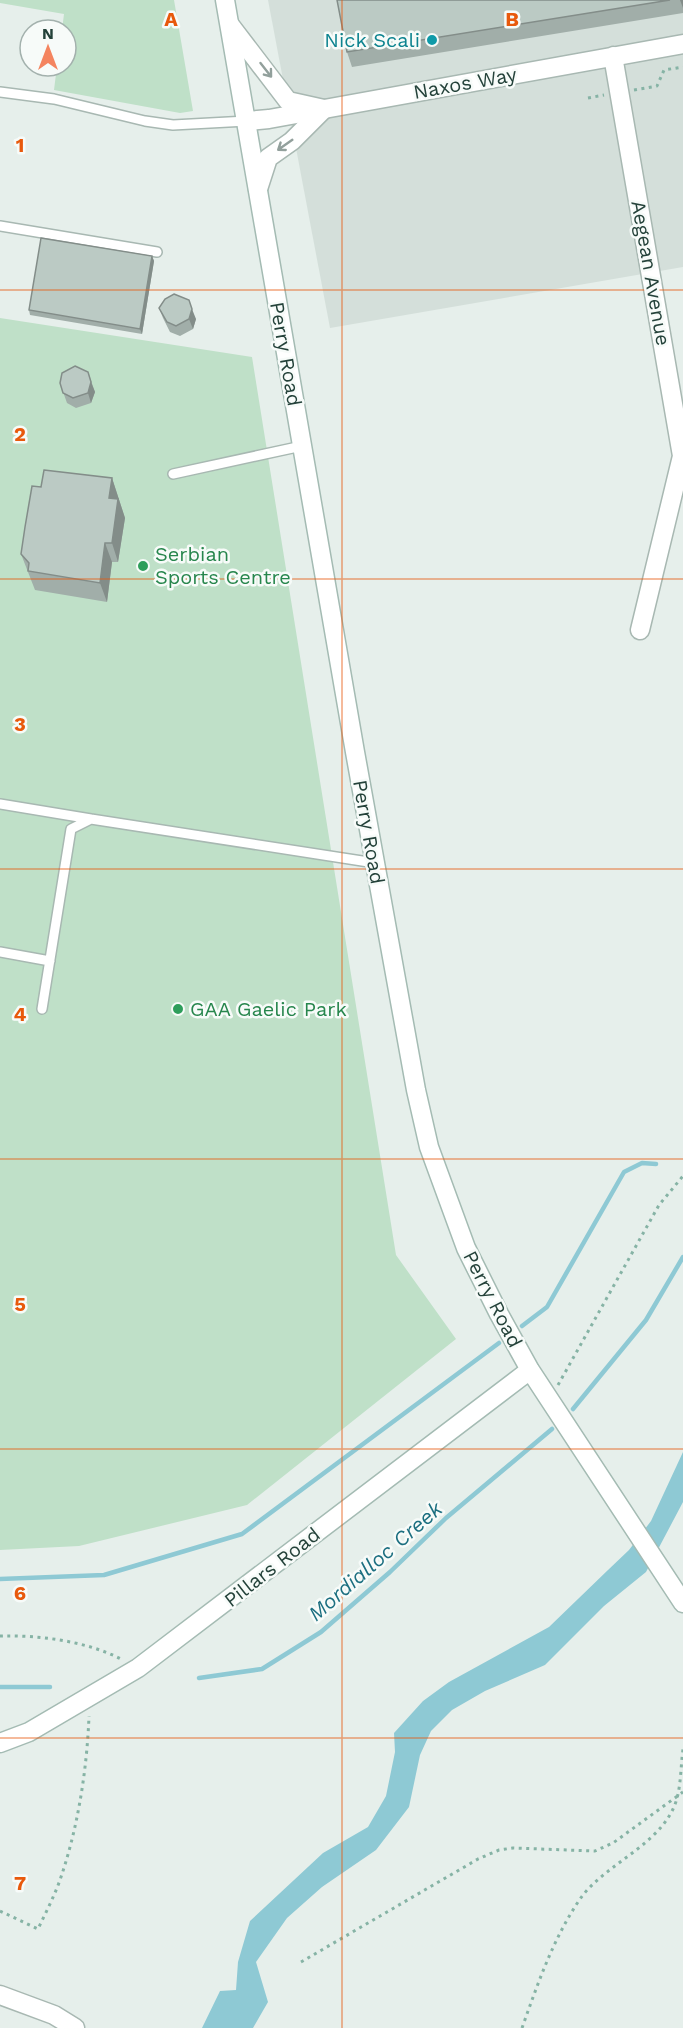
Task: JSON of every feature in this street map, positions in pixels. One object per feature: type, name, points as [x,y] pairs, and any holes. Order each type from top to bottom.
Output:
[{"type":"main road","name":"Perry Road","points":[[225,0],[375,863],[416,1090],[429,1147],[466,1248],[530,1370],[683,1604]]},
{"type":"main road","points":[[230,25],[288,101],[324,109]]},
{"type":"main road","name":"Naxos Way","points":[[246,121],[683,44]]},
{"type":"main road","name":"Aegean Avenue","points":[[613,56],[682,456],[640,630]]},
{"type":"main road","points":[[258,189],[268,158],[292,141],[324,109]]},
{"type":"main road","name":"Pillars Road","points":[[0,1743],[29,1732],[138,1668],[530,1370]]},
{"type":"main road","points":[[0,1995],[54,2015],[75,2028]]},
{"type":"lane","points":[[0,92],[54,99],[145,122],[172,125],[246,121]]},
{"type":"lane","points":[[0,226],[157,252]]},
{"type":"lane","points":[[173,474],[302,446]]},
{"type":"lane","points":[[0,804],[375,863]]},
{"type":"lane","points":[[42,1009],[71,829],[91,819]]},
{"type":"lane","points":[[0,952],[50,961]]},
{"type":"path","points":[[620,92],[657,86],[664,70],[683,67]]},
{"type":"path","points":[[550,1400],[659,1204],[683,1176]]},
{"type":"path","points":[[0,1636],[73,1642],[105,1651],[138,1668]]},
{"type":"path","points":[[0,1911],[38,1929],[61,1877],[78,1809],[88,1742],[89,1698]]},
{"type":"path","points":[[522,2028],[555,1940],[581,1898],[600,1876],[652,1836],[668,1819],[678,1796],[683,1749]]},
{"type":"path","points":[[301,1962],[478,1859],[499,1850],[534,1848],[571,1852],[595,1851],[613,1843],[683,1792]]},
{"type":"shaded area","points":[[268,0],[683,0],[683,267],[330,328]]},
{"type":"green space","points":[[0,0],[174,0],[193,111],[180,113],[54,90],[56,78],[78,78],[78,18],[64,18],[64,14],[0,3]]},
{"type":"green space","points":[[0,318],[252,357],[396,1255],[456,1339],[247,1505],[79,1546],[0,1550]]},
{"type":"water","points":[[683,1452],[683,1502],[646,1572],[604,1606],[545,1665],[485,1691],[452,1710],[431,1731],[420,1755],[409,1807],[376,1850],[322,1887],[287,1918],[256,1962],[268,2002],[253,2028],[202,2028],[220,1991],[236,1990],[238,1962],[250,1921],[323,1853],[368,1827],[386,1796],[395,1752],[394,1733],[423,1701],[449,1682],[549,1627],[629,1550],[651,1521]]},
{"type":"building","name":"Nick Scali","points":[[337,0],[670,0],[347,52]]},
{"type":"building","points":[[41,238],[152,256],[140,329],[29,310]]},
{"type":"building","points":[[174,294],[189,300],[192,309],[189,319],[176,326],[167,322],[159,308],[165,299]]},
{"type":"building","points":[[75,366],[88,372],[91,382],[88,393],[73,398],[63,393],[60,383],[62,373]]},
{"type":"building","points":[[44,470],[112,478],[109,498],[118,499],[112,543],[105,543],[100,583],[28,571],[29,563],[21,554],[25,527],[32,486],[41,487]]},
{"type":"waterway","points":[[522,1326],[547,1307],[624,1172],[642,1163],[656,1164]]},
{"type":"waterway","name":"Mordialloc Creek","points":[[573,1409],[646,1320],[683,1257]]},
{"type":"waterway","points":[[0,1579],[104,1575],[242,1534],[499,1343]]},
{"type":"waterway","name":"Mordialloc Creek","points":[[199,1678],[262,1669],[321,1632],[390,1572],[446,1518],[552,1429]]},
{"type":"waterway","name":"Mordialloc Creek","points":[[0,1687],[50,1687]]},
{"type":"place","name":"Nick Scali","points":[[432,40]]},
{"type":"place","name":"Serbian Sports Centre","points":[[143,566]]},
{"type":"place","name":"GAA Gaelic Park","points":[[178,1009]]}]
